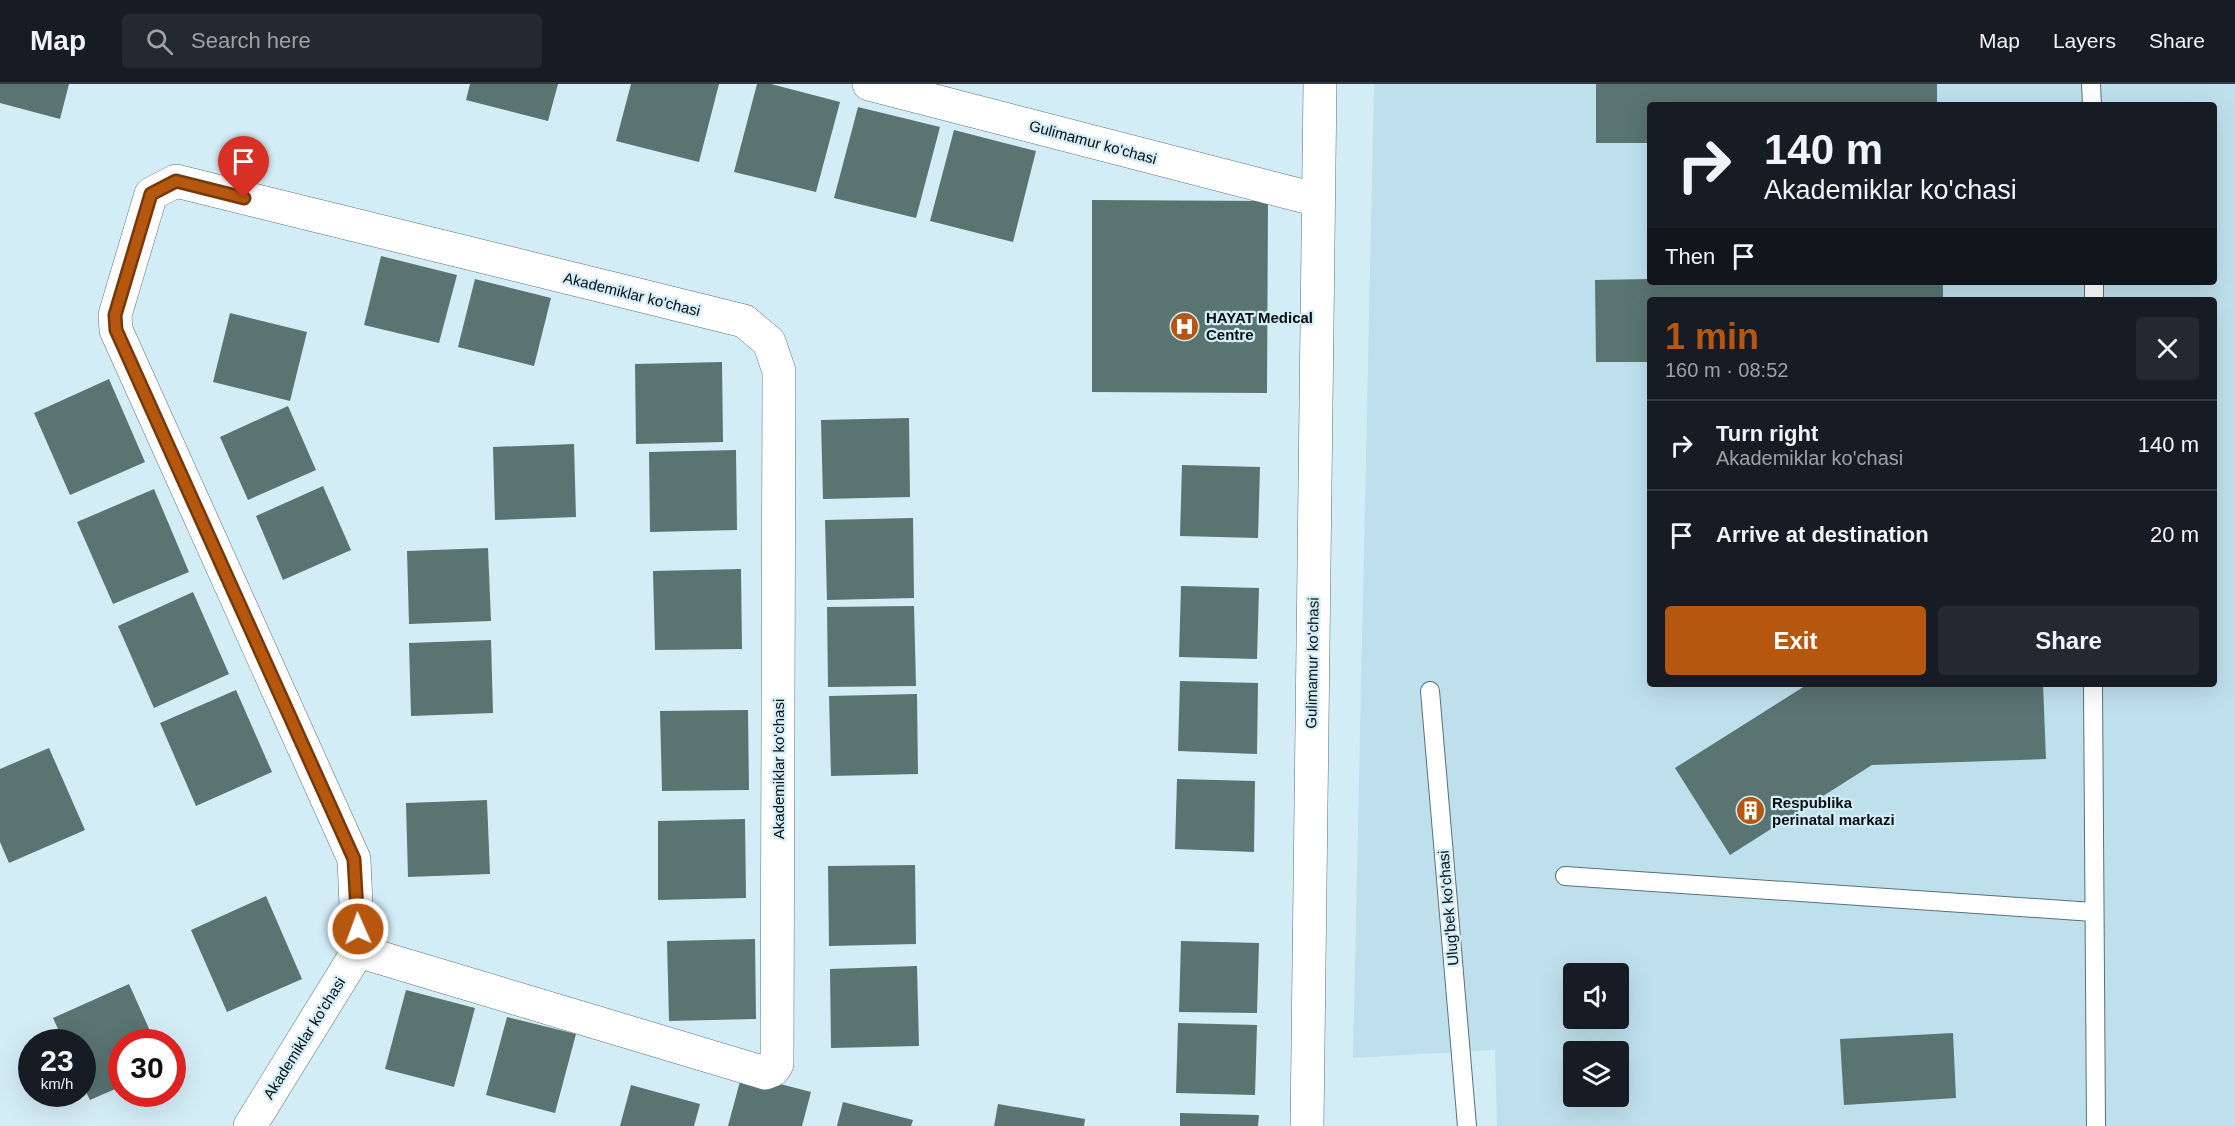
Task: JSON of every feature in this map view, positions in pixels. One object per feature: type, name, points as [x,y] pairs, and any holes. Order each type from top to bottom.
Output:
[{"type":"street","name":"Gulimamur ko'chasi","points":[[869,84],[1318,200]]},
{"type":"street","name":"Gulimamur ko'chasi","points":[[1307,1126],[1320,84]]},
{"type":"street","name":"Akademiklar ko'chasi","points":[[250,1126],[358,951],[354,859],[116,330],[115,315],[151,194],[176,181],[744,321],[769,342],[779,371],[777,1064],[773,1070],[765,1073],[358,951]]},
{"type":"lane","points":[[2091,84],[2092,102]]},
{"type":"lane","points":[[2094,687],[2093,912],[2096,1126]]},
{"type":"lane","name":"Ulug'bek ko'chasi","points":[[1430,691],[1467,1126]]},
{"type":"lane","points":[[1565,876],[2093,912]]},
{"type":"shaded area","points":[[1374,84],[2235,84],[2235,1126],[1497,1126],[1495,1050],[1353,1058]]},
{"type":"building","points":[[0,84],[69,84],[60,119],[0,103]]},
{"type":"building","points":[[470,84],[558,84],[548,121],[466,100]]},
{"type":"building","points":[[631,84],[719,84],[699,162],[616,141]]},
{"type":"building","points":[[757,84],[771,84],[840,102],[816,192],[734,172]]},
{"type":"building","points":[[1596,84],[1937,84],[1937,102],[1647,102],[1647,143],[1596,143]]},
{"type":"building","points":[[858,107],[940,127],[916,218],[834,198]]},
{"type":"building","points":[[954,130],[1036,151],[1013,242],[930,221]]},
{"type":"building","points":[[1092,200],[1268,201],[1267,393],[1092,392]]},
{"type":"building","points":[[381,256],[457,275],[439,343],[364,325]]},
{"type":"building","points":[[475,279],[551,298],[534,366],[458,347]]},
{"type":"building","points":[[1647,279],[1647,285],[1943,285],[1943,297],[1647,297],[1647,362],[1596,362],[1595,280]]},
{"type":"building","points":[[230,313],[307,332],[290,401],[213,382]]},
{"type":"building","points":[[722,362],[723,442],[636,444],[635,364]]},
{"type":"building","points":[[109,379],[145,462],[70,495],[34,413]]},
{"type":"building","points":[[288,406],[316,470],[248,500],[220,437]]},
{"type":"building","points":[[909,418],[910,497],[823,499],[821,420]]},
{"type":"building","points":[[574,444],[576,517],[495,520],[493,447]]},
{"type":"building","points":[[736,450],[737,530],[650,532],[649,452]]},
{"type":"building","points":[[1182,465],[1260,467],[1258,538],[1180,536]]},
{"type":"building","points":[[323,486],[351,550],[283,580],[256,516]]},
{"type":"building","points":[[154,489],[189,572],[113,604],[77,522]]},
{"type":"building","points":[[913,518],[914,598],[827,600],[825,520]]},
{"type":"building","points":[[488,548],[491,621],[409,624],[407,551]]},
{"type":"building","points":[[741,569],[742,649],[655,650],[653,571]]},
{"type":"building","points":[[1181,586],[1259,588],[1257,659],[1179,657]]},
{"type":"building","points":[[193,592],[229,674],[154,708],[118,626]]},
{"type":"building","points":[[914,606],[916,686],[828,687],[827,607]]},
{"type":"building","points":[[491,640],[493,713],[411,716],[409,643]]},
{"type":"building","points":[[1180,681],[1258,683],[1257,754],[1178,751]]},
{"type":"building","name":"Respublika perinatal markazi","points":[[1803,687],[2043,687],[2046,759],[1872,765],[1730,855],[1675,768]]},
{"type":"building","points":[[236,690],[272,772],[196,806],[160,723]]},
{"type":"building","points":[[917,694],[918,774],[831,776],[829,696]]},
{"type":"building","points":[[748,710],[749,790],[662,791],[660,711]]},
{"type":"building","points":[[49,748],[85,830],[9,863],[0,842],[0,769]]},
{"type":"building","points":[[1177,779],[1255,781],[1254,852],[1175,849]]},
{"type":"building","points":[[487,800],[490,874],[408,877],[406,803]]},
{"type":"building","points":[[745,819],[746,898],[658,900],[658,821]]},
{"type":"building","points":[[915,865],[916,944],[829,946],[828,866]]},
{"type":"building","points":[[266,896],[302,979],[227,1012],[191,930]]},
{"type":"building","points":[[755,939],[756,1019],[669,1021],[667,941]]},
{"type":"building","points":[[1181,941],[1259,943],[1257,1013],[1179,1012]]},
{"type":"building","points":[[917,966],[919,1046],[831,1048],[830,969]]},
{"type":"building","points":[[129,984],[149,1029],[108,1029],[108,1092],[96,1097],[96,1029],[58,1029],[53,1018]]},
{"type":"building","points":[[406,990],[475,1008],[454,1087],[385,1069]]},
{"type":"building","points":[[507,1017],[576,1034],[555,1113],[486,1095]]},
{"type":"building","points":[[1178,1023],[1257,1025],[1255,1095],[1176,1093]]},
{"type":"building","points":[[1953,1033],[1956,1098],[1844,1105],[1840,1039]]},
{"type":"building","points":[[742,1074],[811,1092],[802,1126],[728,1126]]},
{"type":"building","points":[[631,1085],[700,1104],[694,1126],[620,1126]]},
{"type":"building","points":[[843,1102],[913,1120],[911,1126],[837,1126]]},
{"type":"building","points":[[998,1104],[1085,1119],[1084,1126],[994,1126]]},
{"type":"building","points":[[1180,1113],[1259,1115],[1258,1126],[1180,1126]]},
{"type":"place","name":"HAYAT Medical Centre","points":[[1185,326]]},
{"type":"place","name":"Respublika perinatal markazi","points":[[1751,811]]},
{"type":"route","points":[[244,198],[176,181],[151,194],[115,315],[116,330],[354,859],[358,929]]}]
